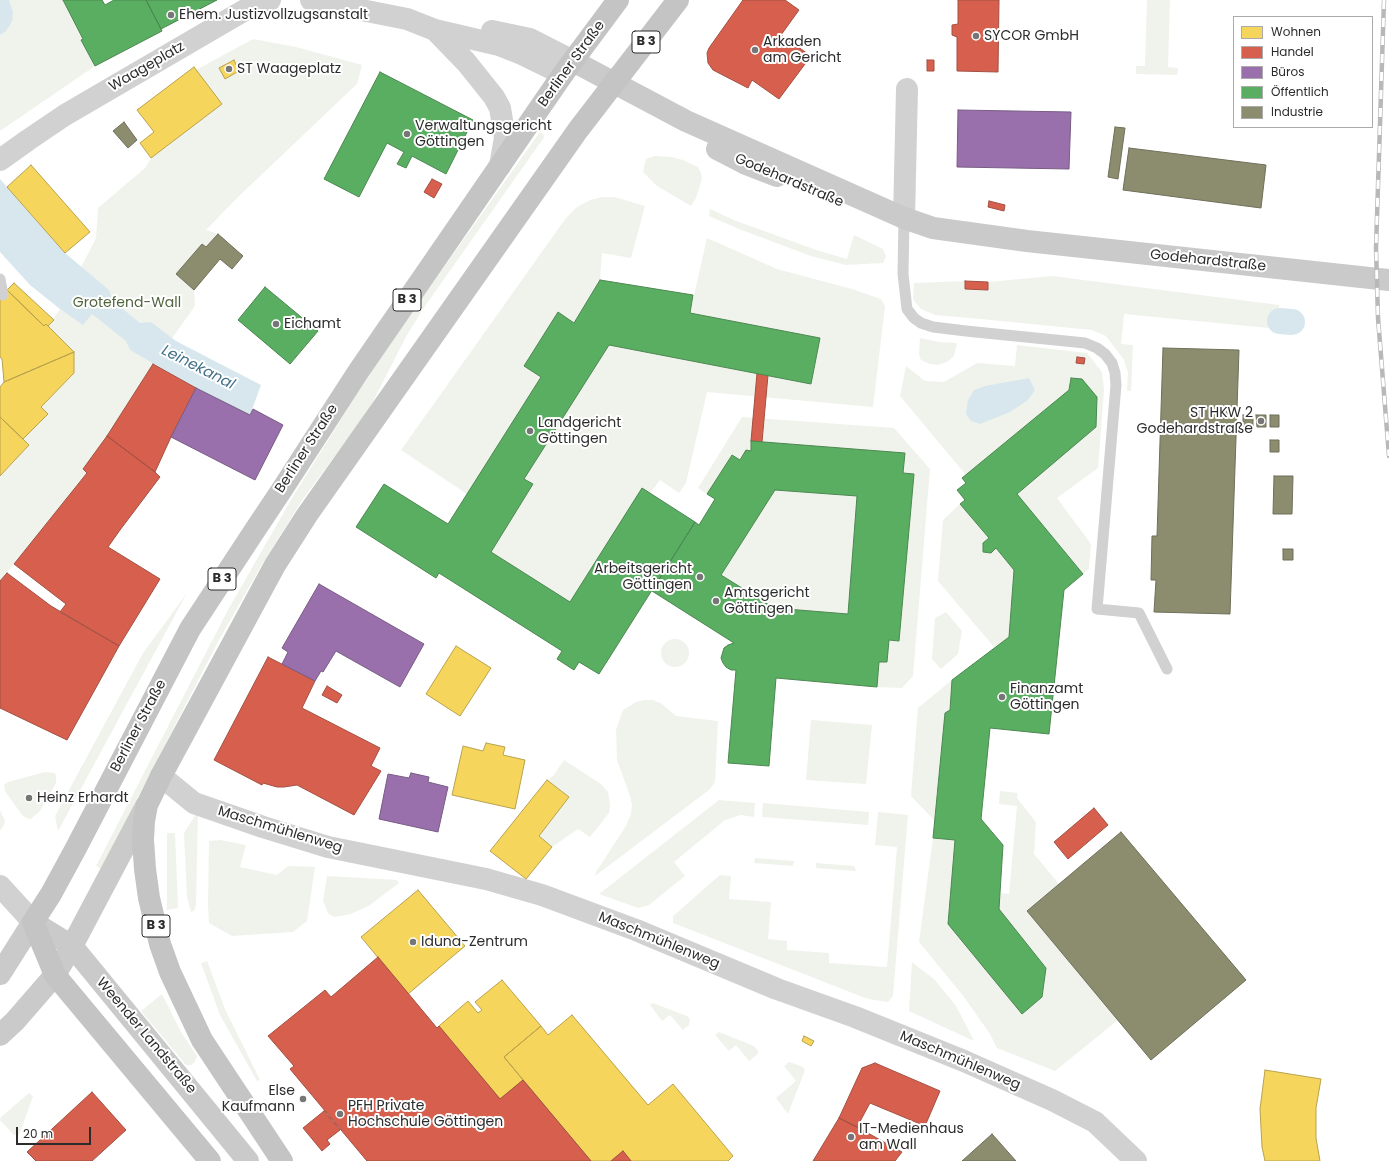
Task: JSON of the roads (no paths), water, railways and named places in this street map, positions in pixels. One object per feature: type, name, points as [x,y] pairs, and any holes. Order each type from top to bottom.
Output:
[{"type":"main road","name":"Berliner Straße","points":[[33,922],[62,873],[190,629],[358,372],[568,68],[618,0]]},
{"type":"main road","name":"B 3","points":[[282,1161],[202,1040],[170,972],[155,926],[145,869],[144,828],[147,804],[275,566],[299,528],[506,232],[609,88],[678,0]]},
{"type":"main road","name":"Weender Landstraße","points":[[33,922],[55,975],[210,1161]]},
{"type":"street","points":[[311,0],[408,19],[434,30],[499,45],[522,54],[568,68]]},
{"type":"street","name":"Waageplatz","points":[[0,160],[66,115],[260,2]]},
{"type":"street","points":[[408,19],[427,18],[530,39],[568,68]]},
{"type":"street","points":[[434,30],[471,68],[494,97],[500,108],[505,138],[500,166]]},
{"type":"street","name":"Godehardstraße","points":[[568,68],[609,88],[746,164],[904,225],[1027,241],[1389,280]]},
{"type":"street","points":[[904,225],[907,89]]},
{"type":"street","name":"Maschmühlenweg","points":[[161,776],[194,803],[263,827],[328,847],[486,879],[542,895],[636,930],[777,989],[855,1017],[964,1061],[1052,1100],[1095,1122],[1136,1161]]},
{"type":"street","points":[[0,1035],[15,1022],[55,975],[72,946],[147,804]]},
{"type":"street","name":"Weender Landstraße","points":[[0,886],[33,922],[72,946],[248,1161]]},
{"type":"street","points":[[0,974],[33,922]]},
{"type":"lane","points":[[904,225],[903,274],[906,309],[921,323],[933,327],[1085,343],[1098,348],[1112,363],[1116,385],[1097,609],[1139,612],[1166,669]]},
{"type":"lane","points":[[0,279],[3,295]]},
{"type":"water","points":[[0,0],[9,0],[13,12],[10,25],[5,32],[0,35]]},
{"type":"water","points":[[0,179],[65,253],[109,290],[113,301],[140,323],[151,322],[176,341],[261,385],[250,415],[196,388],[130,350],[126,341],[92,314],[83,325],[30,285],[0,252]]},
{"type":"water","points":[[1029,378],[1035,390],[1028,400],[1010,412],[980,424],[971,421],[966,414],[968,400],[974,390],[985,386]]},
{"type":"waterway","name":"Leinekanal","points":[[1280,321],[1292,322]]},
{"type":"railway","points":[[1384,0],[1376,248],[1378,318],[1389,456]]},
{"type":"place","name":"Ehem. Justizvollzugsanstalt","points":[[171,15]]},
{"type":"place","name":"SYCOR GmbH","points":[[976,36]]},
{"type":"place","name":"Arkaden am Gericht","points":[[755,50]]},
{"type":"place","name":"ST Waageplatz","points":[[229,69]]},
{"type":"place","name":"Verwaltungsgericht Göttingen","points":[[407,134]]},
{"type":"place","name":"Eichamt","points":[[276,324]]},
{"type":"place","name":"ST HKW 2 Godehardstraße","points":[[1261,421]]},
{"type":"place","name":"Landgericht Göttingen","points":[[530,431]]},
{"type":"place","name":"Arbeitsgericht Göttingen","points":[[700,577]]},
{"type":"place","name":"Amtsgericht Göttingen","points":[[716,601]]},
{"type":"place","name":"Finanzamt Göttingen","points":[[1002,697]]},
{"type":"place","name":"Heinz Erhardt","points":[[29,798]]},
{"type":"place","name":"Iduna-Zentrum","points":[[413,942]]},
{"type":"place","name":"Else Kaufmann","points":[[303,1099]]},
{"type":"place","name":"PFH Private Hochschule Göttingen","points":[[340,1114]]},
{"type":"place","name":"IT-Medienhaus am Wall","points":[[851,1137]]},
{"type":"park label","name":"Grotefend-Wall","points":[[127,303]]}]
